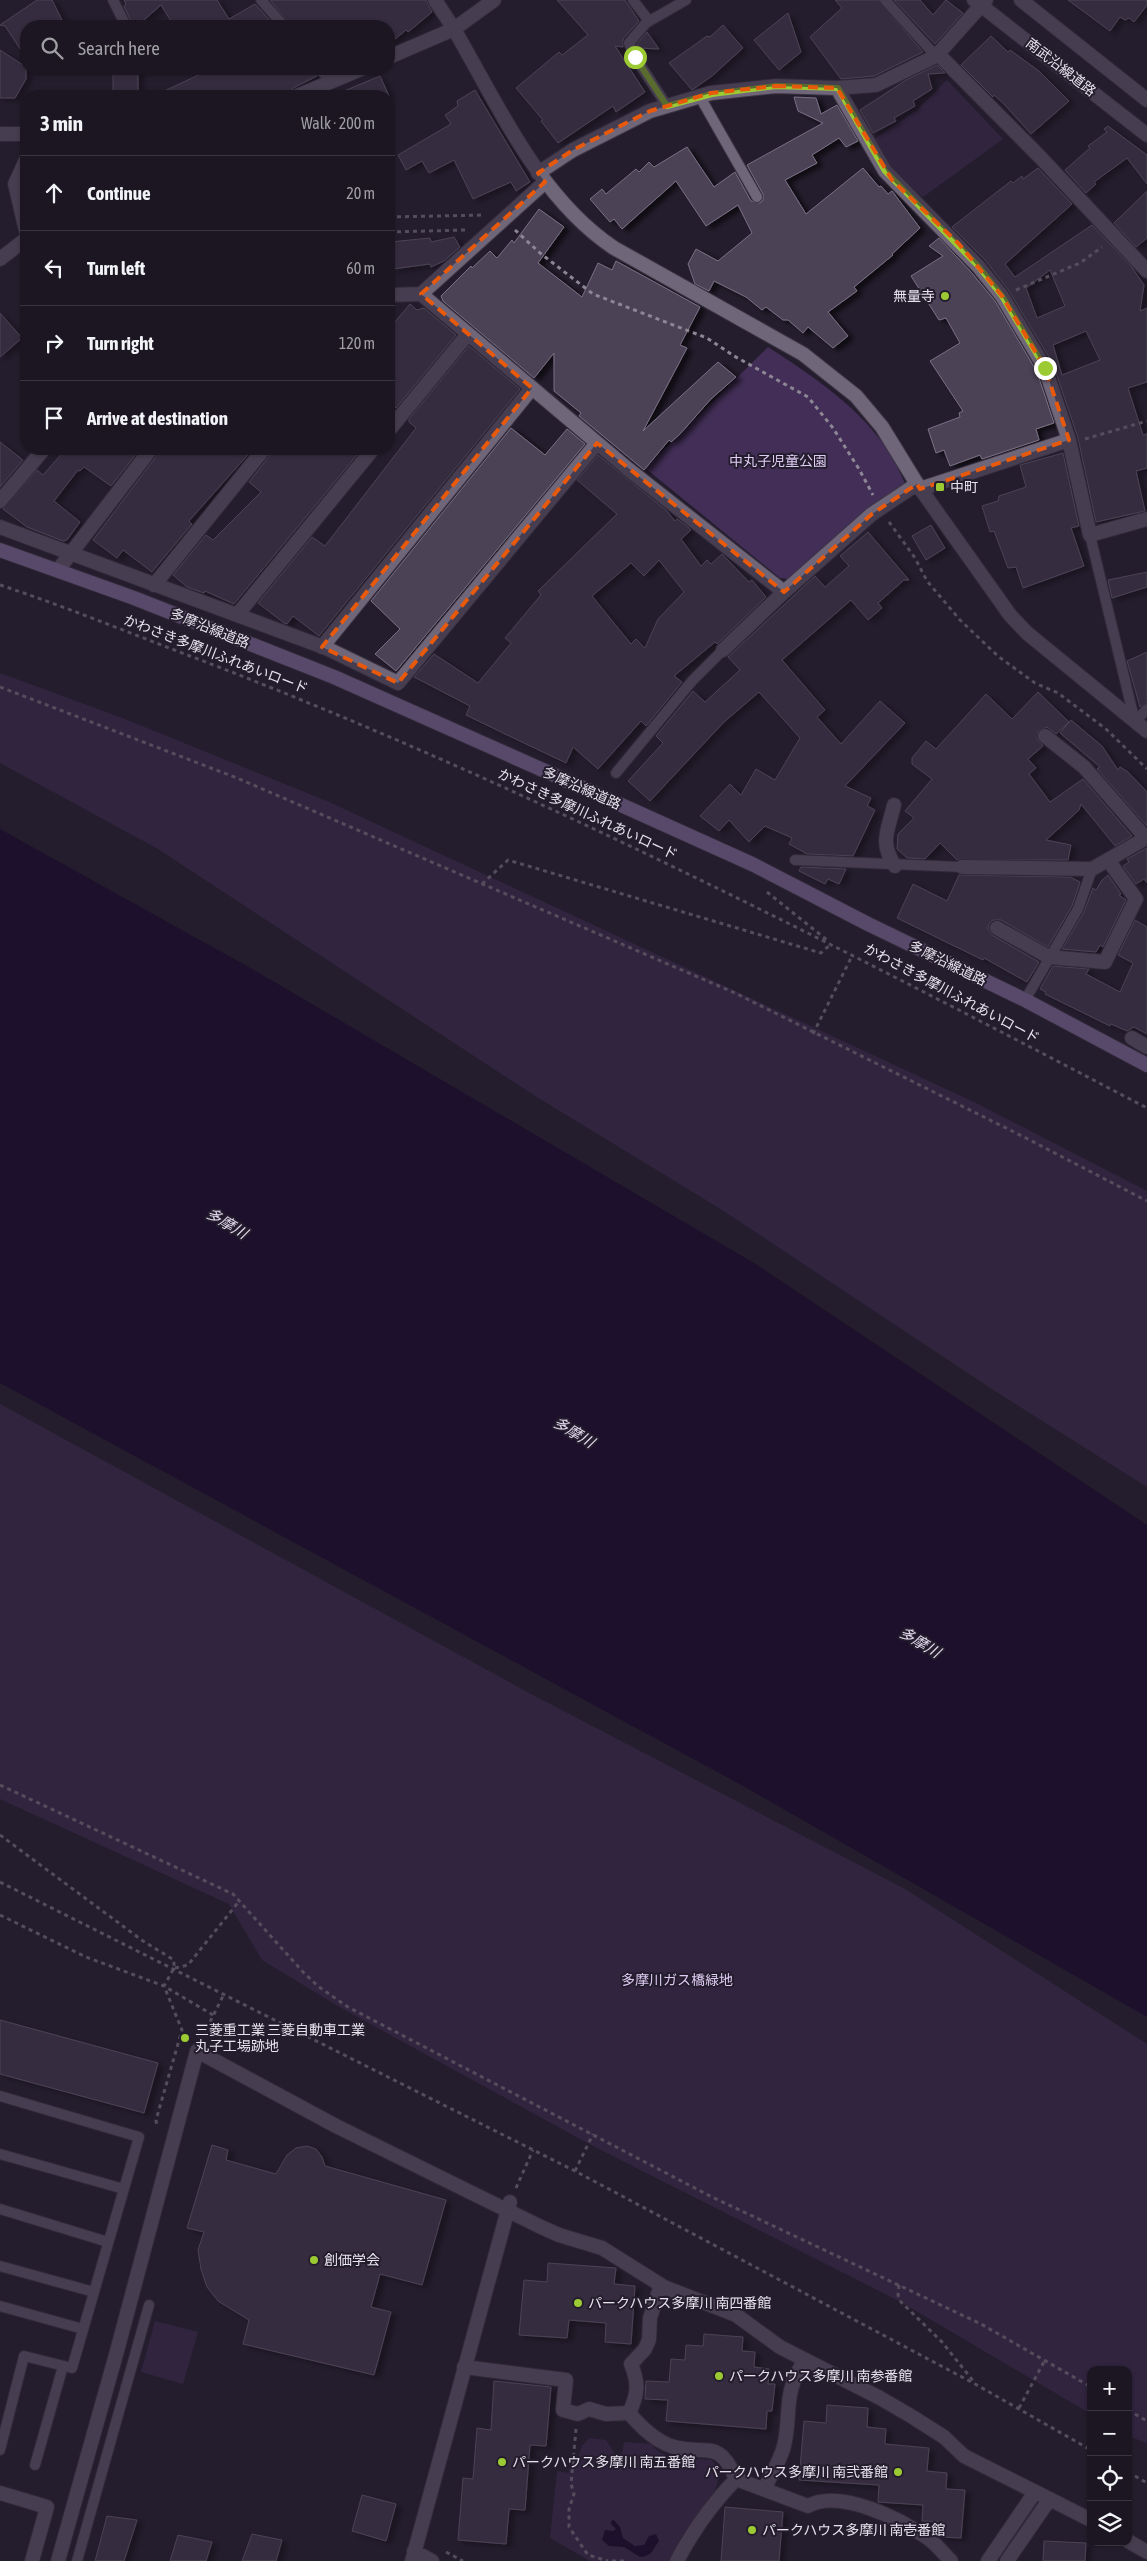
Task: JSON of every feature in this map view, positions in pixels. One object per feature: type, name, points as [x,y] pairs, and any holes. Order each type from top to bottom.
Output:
[{"type":"main road","name":"多摩沿線道路","points":[[0,550],[58,570],[344,682],[752,864],[868,924],[1025,1000],[1147,1065]]},
{"type":"street","points":[[435,0],[542,177],[590,232],[606,243],[803,354],[840,381],[856,396],[882,427],[918,487],[1010,615],[1027,633],[1147,731]]},
{"type":"street","points":[[395,54],[454,29],[494,0]]},
{"type":"street","name":"南武沿線道路","points":[[1021,0],[1146,97]]},
{"type":"street","points":[[395,295],[420,294],[502,220],[542,177],[604,133],[650,112],[712,94],[776,86],[838,88],[876,86],[937,55],[980,2]]},
{"type":"street","name":"南武沿線道路","points":[[980,2],[1147,135]]},
{"type":"street","points":[[937,55],[1147,271]]},
{"type":"street","points":[[312,90],[347,75]]},
{"type":"street","points":[[838,88],[892,180],[959,244],[1002,296],[1045,368],[1070,442],[1090,535],[1147,519]]},
{"type":"street","points":[[0,134],[20,134]]},
{"type":"street","points":[[20,173],[15,184],[20,206]]},
{"type":"street","points":[[0,258],[20,243]]},
{"type":"street","points":[[420,294],[597,443],[784,592]]},
{"type":"street","points":[[395,423],[468,334]]},
{"type":"street","points":[[322,647],[532,388]]},
{"type":"street","points":[[723,650],[784,592],[872,514],[918,487],[1070,442]]},
{"type":"street","points":[[0,527],[72,552],[154,585],[322,647],[398,683],[597,443]]},
{"type":"street","points":[[0,501],[39,455]]},
{"type":"street","points":[[58,570],[146,455]]},
{"type":"street","points":[[154,585],[259,455]]},
{"type":"street","points":[[237,615],[369,455]]},
{"type":"street","points":[[962,867],[1092,869],[1146,838],[1117,802],[1084,767],[1045,736]]},
{"type":"street","points":[[894,805],[885,843],[886,853],[895,866]]},
{"type":"street","points":[[997,928],[1049,957],[1105,962],[1136,899],[1108,860]]},
{"type":"street","points":[[1132,1038],[1147,1047]]},
{"type":"street","points":[[58,2561],[117,2352],[196,2051],[336,2126],[509,2206],[559,2235],[602,2248],[661,2285],[736,2315],[780,2347],[880,2398],[944,2438],[964,2456],[1087,2518]]},
{"type":"street","points":[[432,2561],[413,2556],[509,2206]]},
{"type":"street","points":[[629,2412],[637,2395],[638,2385],[631,2364],[645,2349],[649,2340],[651,2313],[661,2285]]},
{"type":"street","points":[[764,2489],[784,2448],[789,2392],[795,2375],[805,2360]]},
{"type":"street","points":[[464,2367],[566,2380],[564,2410],[578,2414],[589,2409],[606,2414],[629,2412],[652,2435],[670,2446],[692,2451],[711,2450],[724,2455],[736,2478],[808,2506],[817,2501],[851,2503],[867,2507],[931,2540],[951,2561]]},
{"type":"street","points":[[678,2561],[690,2536],[710,2506],[736,2478]]},
{"type":"street","points":[[988,2561],[1035,2492]]},
{"type":"street","points":[[0,2493],[47,2507],[32,2561]]},
{"type":"street","points":[[1007,2561],[1049,2500]]},
{"type":"street","points":[[1132,2543],[1147,2552]]},
{"type":"lane","points":[[113,0],[123,20]]},
{"type":"lane","points":[[261,0],[279,20]]},
{"type":"lane","points":[[633,0],[649,21]]},
{"type":"lane","points":[[667,106],[635,57],[629,43],[649,21],[686,0]]},
{"type":"lane","points":[[885,0],[937,55]]},
{"type":"lane","points":[[325,75],[331,82]]},
{"type":"lane","points":[[700,97],[757,196]]},
{"type":"lane","points":[[1090,535],[1135,722]]},
{"type":"lane","points":[[616,773],[692,681],[723,650]]},
{"type":"lane","points":[[1135,722],[1147,709]]},
{"type":"lane","points":[[795,860],[876,863],[895,866],[962,867]]},
{"type":"lane","points":[[1025,1000],[1078,909],[1092,869]]},
{"type":"lane","points":[[0,2096],[139,2137],[72,2368],[24,2356],[2,2434],[0,2450]]},
{"type":"lane","points":[[0,2154],[124,2189]]},
{"type":"lane","points":[[0,2210],[108,2242]]},
{"type":"lane","points":[[0,2266],[94,2292]]},
{"type":"lane","points":[[77,2561],[149,2305]]},
{"type":"lane","points":[[0,2306],[83,2329]]},
{"type":"lane","points":[[35,2465],[63,2366]]},
{"type":"path","points":[[395,217],[484,214],[502,220],[540,253],[593,294],[707,338],[734,356],[808,397],[832,428],[859,469],[880,510],[915,558],[927,582],[960,620],[999,657],[1035,683],[1058,694],[1106,728],[1147,769]]},
{"type":"path","points":[[395,232],[472,230],[488,233]]},
{"type":"path","points":[[1002,296],[1080,263],[1115,237]]},
{"type":"path","points":[[1070,442],[1147,421]]},
{"type":"path","name":"かわさき多摩川ふれあいロード","points":[[0,585],[305,700],[511,790],[694,875],[853,954],[1147,1108]]},
{"type":"path","points":[[0,687],[237,778],[735,993],[813,1034],[1022,1136],[1147,1201]]},
{"type":"path","points":[[482,884],[508,860],[821,954],[832,944],[760,887]]},
{"type":"path","points":[[813,1034],[853,954]]},
{"type":"path","points":[[0,1785],[218,1886],[240,1900],[303,1972],[334,1998],[712,2197],[981,2324],[1087,2385]]},
{"type":"path","points":[[0,1835],[144,1941],[174,1960],[174,1968],[164,1986]]},
{"type":"path","points":[[0,1882],[575,2171],[975,2384],[1087,2448]]},
{"type":"path","points":[[174,1968],[188,1965],[240,1900]]},
{"type":"path","points":[[0,1915],[86,1957],[164,1986],[213,2015]]},
{"type":"path","points":[[210,2021],[224,1994]]},
{"type":"path","points":[[575,2171],[593,2134]]},
{"type":"path","points":[[520,2178],[533,2150]]},
{"type":"path","points":[[899,2285],[898,2295],[901,2302],[942,2342],[975,2384]]},
{"type":"path","points":[[1019,2408],[1045,2360]]},
{"type":"path","points":[[1130,2411],[1147,2421]]},
{"type":"path","points":[[578,2414],[571,2484],[574,2494],[569,2509],[569,2527],[588,2555],[608,2561]]},
{"type":"path","points":[[1132,2474],[1147,2483]]},
{"type":"path","points":[[612,2561],[627,2561]]},
{"type":"highlighted area","points":[[776,86],[837,88],[892,180],[959,244],[1002,296],[1045,368],[1069,440],[920,489],[917,484],[872,514],[784,592],[597,443],[398,683],[322,647],[532,388],[421,294],[545,182],[538,173],[573,150],[650,111],[711,93]]},
{"type":"green space","points":[[947,80],[1003,139],[923,197],[896,176],[874,139],[917,110]]},
{"type":"green space","name":"中丸子児童公園","points":[[768,347],[816,379],[860,416],[888,450],[905,483],[788,579],[780,578],[645,468]]},
{"type":"green space","points":[[0,673],[125,719],[329,802],[974,1102],[1147,1191],[1147,1487],[992,1389],[719,1208],[532,1094],[158,849],[0,763]]},
{"type":"green space","name":"多摩川ガス橋緑地","points":[[0,1404],[529,1693],[905,1889],[1147,2044],[1147,2443],[1132,2437],[1132,2366],[1087,2366],[1087,2412],[901,2302],[593,2146],[343,2009],[262,1960],[229,1904],[0,1799]]},
{"type":"green space","points":[[155,2321],[198,2332],[183,2384],[141,2372]]},
{"type":"green space","points":[[589,2438],[606,2440],[615,2454],[622,2454],[624,2442],[651,2444],[663,2454],[679,2458],[712,2460],[718,2470],[715,2490],[670,2561],[590,2561],[550,2538],[557,2471],[569,2473],[570,2464],[577,2461],[582,2446]]},
{"type":"water","name":"多摩川","points":[[0,829],[254,970],[754,1263],[1147,1525],[1147,2017],[743,1786],[0,1383]]},
{"type":"water","points":[[614,2520],[620,2527],[623,2538],[635,2546],[644,2545],[649,2536],[656,2534],[659,2541],[652,2552],[640,2557],[624,2547],[609,2546],[602,2540],[605,2530],[613,2531],[616,2529],[611,2524],[611,2521]]},
{"type":"building","points":[[37,0],[52,0],[62,20],[20,20],[20,49],[5,26],[0,25]]},
{"type":"building","points":[[124,0],[217,0],[229,19],[255,4],[270,20],[170,20],[161,5],[144,20],[130,20],[124,6],[126,4]]},
{"type":"building","points":[[270,0],[426,0],[432,12],[408,32],[406,30],[395,39],[395,20],[286,20]]},
{"type":"building","points":[[557,0],[625,0],[639,21],[623,39],[623,47],[615,46],[645,92],[616,112],[613,106],[558,143],[541,121],[543,120],[516,88],[559,52],[562,55],[588,35]]},
{"type":"building","points":[[835,0],[878,0],[923,52],[874,76],[841,79],[810,37],[842,8]]},
{"type":"building","points":[[894,0],[920,0],[933,15],[946,0],[963,13],[935,44]]},
{"type":"building","points":[[1068,0],[1147,0],[1147,5],[1134,22],[1129,18],[1125,20],[1120,17],[1110,31]]},
{"type":"building","points":[[788,13],[801,52],[779,70],[754,40]]},
{"type":"building","points":[[723,25],[743,48],[712,76],[692,90],[669,63],[707,36],[710,37]]},
{"type":"building","points":[[647,32],[659,49],[638,48],[637,44]]},
{"type":"building","points":[[991,36],[1008,52],[1010,50],[1039,71],[1069,101],[1031,134],[1003,103],[994,95],[993,97],[961,65]]},
{"type":"building","points":[[0,50],[20,63],[20,75],[26,75],[26,79],[15,98],[0,98]]},
{"type":"building","points":[[937,65],[945,73],[928,74],[932,89],[913,101],[915,106],[894,118],[896,121],[873,133],[860,110],[906,80]]},
{"type":"building","points":[[113,75],[138,75],[138,90],[113,90]]},
{"type":"building","points":[[198,75],[317,76],[292,90],[167,90]]},
{"type":"building","points":[[380,76],[386,90],[346,90]]},
{"type":"building","points":[[475,90],[530,182],[516,191],[511,182],[473,199],[454,160],[429,173],[422,161],[406,170],[398,155],[451,124],[445,115],[458,106],[457,101]]},
{"type":"building","points":[[794,97],[816,98],[821,114],[837,105],[858,141],[846,147],[839,138],[812,155],[817,163],[785,180],[806,214],[863,168],[879,187],[881,186],[888,194],[892,191],[920,228],[893,255],[854,287],[857,291],[828,312],[848,336],[833,348],[808,327],[803,333],[788,320],[783,320],[766,307],[762,310],[746,297],[714,281],[709,291],[695,284],[688,264],[696,249],[718,261],[752,233],[738,205],[706,226],[676,181],[622,229],[614,219],[610,222],[590,199],[602,189],[606,194],[636,169],[639,172],[649,162],[654,167],[687,147],[714,187],[735,172],[751,201],[760,203],[763,200],[763,194],[747,165],[823,123],[798,111]]},
{"type":"building","points":[[1108,126],[1147,155],[1147,184],[1127,158],[1094,182],[1096,184],[1086,193],[1065,170],[1090,148],[1088,146],[1107,132],[1104,129]]},
{"type":"building","points":[[1038,168],[1072,204],[1005,264],[1015,277],[1092,225],[1131,266],[1144,285],[1140,311],[1147,308],[1147,382],[1128,388],[1143,435],[1147,434],[1147,468],[1136,471],[1145,511],[1096,522],[1078,438],[1053,364],[1009,291],[985,260],[952,227],[1011,181],[1013,183],[1022,176],[1023,179]],"holes":[[[1050,270],[1065,306],[1037,318],[1026,288]],[[1086,331],[1100,360],[1062,375],[1053,345]]]},
{"type":"building","points":[[1147,191],[1147,238],[1136,247],[1114,223]]},
{"type":"building","points":[[539,209],[564,227],[538,263],[582,297],[598,263],[612,270],[616,261],[700,307],[680,345],[687,348],[643,431],[718,362],[736,377],[711,399],[680,434],[671,442],[669,440],[644,470],[579,416],[581,413],[554,391],[554,353],[534,378],[443,301],[441,296],[471,266],[472,268],[490,251],[497,258],[512,240],[514,243]]},
{"type":"building","points":[[454,237],[460,247],[444,261],[431,267],[430,264],[395,269],[395,242],[430,238],[431,242]]},
{"type":"building","points":[[939,238],[995,301],[1037,372],[1054,423],[1036,429],[1039,440],[982,459],[980,455],[950,466],[944,450],[936,453],[928,429],[960,417],[959,413],[963,411],[930,361],[960,343],[946,318],[939,320],[911,276],[943,256],[929,246]]},
{"type":"building","points":[[410,304],[417,310],[424,308],[456,335],[396,408],[395,407],[395,322]]},
{"type":"building","points":[[0,313],[20,336],[20,340],[0,357]]},
{"type":"building","points":[[469,346],[520,389],[319,636],[293,616],[287,624],[284,623],[258,603],[312,537],[325,546],[416,428],[409,422],[409,419]]},
{"type":"building","points":[[511,428],[545,455],[567,429],[585,444],[396,671],[375,654],[400,629],[371,601]]},
{"type":"building","points":[[0,442],[23,460],[0,487]]},
{"type":"building","points":[[1063,453],[1079,526],[1071,528],[1084,566],[1023,588],[1016,567],[1008,568],[994,531],[990,532],[982,506],[998,501],[999,496],[1026,487],[1020,465]]},
{"type":"building","points":[[61,455],[135,455],[111,486],[84,467],[80,471],[78,470],[54,501],[80,522],[67,540],[63,541],[27,527],[3,509],[37,470],[43,475]]},
{"type":"building","points":[[157,455],[248,455],[189,521],[192,524],[152,572],[123,550],[117,558],[93,540]]},
{"type":"building","points":[[270,455],[357,455],[234,604],[205,591],[204,593],[187,587],[173,575],[206,535],[213,540],[261,492],[249,482]]},
{"type":"building","points":[[598,455],[666,510],[675,521],[677,519],[691,530],[681,539],[701,566],[707,560],[711,564],[722,554],[749,582],[752,580],[766,597],[717,644],[715,642],[674,676],[682,682],[646,726],[641,721],[598,769],[573,747],[566,763],[466,715],[470,706],[414,677],[434,654],[478,683],[511,643],[505,638],[541,595],[538,591],[617,514],[577,480]],"holes":[[[659,560],[684,592],[658,619],[645,648],[636,639],[631,644],[592,596],[631,563],[644,576]]]},
{"type":"building","points":[[931,525],[945,548],[926,560],[912,536]]},
{"type":"building","points":[[868,532],[909,580],[904,580],[878,603],[882,608],[868,620],[851,600],[782,660],[825,710],[817,717],[841,744],[880,701],[905,723],[845,786],[871,798],[867,806],[875,810],[853,856],[807,854],[789,844],[792,838],[765,826],[749,842],[729,820],[719,831],[700,816],[730,784],[741,795],[756,769],[775,780],[800,738],[759,692],[724,722],[650,801],[628,781],[663,743],[656,736],[693,691],[705,702],[740,670],[728,657],[815,576],[825,587],[849,566],[840,556]]},
{"type":"building","points":[[1147,572],[1147,587],[1112,598],[1108,580]]},
{"type":"building","points":[[1147,652],[1147,702],[1140,707],[1127,661]]},
{"type":"building","points":[[1038,692],[1069,722],[1056,734],[1047,727],[1038,731],[1037,739],[1043,746],[1028,759],[1036,768],[1029,774],[1050,802],[1083,779],[1132,836],[1115,846],[1081,804],[1079,810],[1046,840],[1071,845],[1068,860],[957,860],[940,843],[925,859],[907,858],[897,849],[898,834],[914,818],[905,811],[932,779],[912,764],[912,758],[926,741],[936,749],[986,694],[1012,719]]},
{"type":"building","points":[[1071,720],[1102,746],[1118,770],[1120,767],[1128,772],[1147,792],[1147,826],[1097,769],[1100,767],[1060,733]]},
{"type":"building","points":[[1147,848],[1147,883],[1144,879],[1136,884],[1123,866],[1129,862],[1127,859]]},
{"type":"building","points":[[801,867],[846,869],[839,884],[828,879],[825,884],[799,871]]},
{"type":"building","points":[[959,875],[1070,877],[1080,882],[1072,906],[1048,947],[1001,920],[993,920],[989,924],[988,929],[992,935],[1039,962],[1027,982],[984,958],[983,960],[897,918],[913,884],[947,901]]},
{"type":"building","points":[[1108,875],[1121,894],[1119,895],[1126,900],[1103,947],[1100,945],[1096,952],[1062,949],[1084,912],[1093,888],[1096,890],[1102,880]]},
{"type":"building","points":[[1135,920],[1147,927],[1147,1034],[1134,1027],[1127,1031],[1111,1024],[1110,1026],[1045,994],[1046,992],[1040,989],[1053,966],[1089,969],[1086,974],[1120,992],[1133,963],[1118,955]]},
{"type":"building","points":[[0,2020],[158,2063],[144,2113],[0,2074]]},
{"type":"building","name":"創価学会","points":[[212,2145],[228,2150],[226,2160],[276,2174],[287,2155],[296,2148],[307,2146],[316,2149],[322,2157],[325,2166],[446,2200],[422,2285],[380,2274],[371,2307],[391,2312],[374,2375],[243,2344],[249,2320],[218,2301],[207,2287],[201,2269],[198,2250],[204,2232],[187,2228]]},
{"type":"building","name":"パークハウス多摩川 南四番館","points":[[548,2263],[616,2268],[614,2284],[635,2286],[631,2344],[605,2342],[606,2323],[569,2320],[567,2338],[519,2335],[524,2280],[547,2282]]},
{"type":"building","name":"パークハウス多摩川 南参番館","points":[[704,2334],[743,2337],[742,2351],[755,2352],[754,2367],[769,2369],[768,2384],[775,2384],[772,2411],[767,2411],[766,2429],[666,2421],[668,2400],[645,2399],[646,2381],[669,2382],[671,2359],[685,2360],[686,2345],[703,2346]]},
{"type":"building","name":"パークハウス多摩川 南五番館","points":[[494,2381],[551,2387],[546,2446],[530,2445],[525,2510],[509,2509],[506,2544],[458,2540],[463,2478],[473,2479],[477,2428],[491,2430]]},
{"type":"building","name":"パークハウス多摩川 南弐番館","points":[[827,2405],[868,2408],[867,2427],[886,2429],[885,2444],[929,2448],[927,2471],[947,2473],[946,2489],[965,2490],[961,2538],[942,2537],[943,2522],[922,2521],[923,2505],[878,2502],[879,2485],[799,2480],[804,2421],[826,2423]]},
{"type":"building","points":[[362,2495],[396,2504],[386,2541],[352,2531]]},
{"type":"building","name":"パークハウス多摩川 南壱番館","points":[[725,2507],[783,2512],[779,2561],[721,2561]]},
{"type":"building","points":[[107,2516],[137,2520],[124,2561],[95,2561]]},
{"type":"building","points":[[252,2534],[282,2540],[276,2561],[242,2561]]},
{"type":"building","points":[[178,2535],[212,2542],[206,2561],[170,2561]]},
{"type":"building","points":[[1044,2541],[1086,2543],[1085,2561],[1043,2561]]},
{"type":"place","name":"無量寺","points":[[945,296]]},
{"type":"place","name":"中町","points":[[940,487]]},
{"type":"place","name":"三菱重工業 三菱自動車工業 丸子工場跡地","points":[[185,2038]]},
{"type":"place","name":"創価学会","points":[[314,2260]]},
{"type":"place","name":"パークハウス多摩川 南四番館","points":[[578,2303]]},
{"type":"place","name":"パークハウス多摩川 南参番館","points":[[719,2376]]},
{"type":"place","name":"パークハウス多摩川 南五番館","points":[[502,2462]]},
{"type":"place","name":"パークハウス多摩川 南弐番館","points":[[898,2472]]},
{"type":"place","name":"パークハウス多摩川 南壱番館","points":[[752,2530]]},
{"type":"route","points":[[635,57],[667,106],[712,94],[776,86],[838,88],[885,171],[959,244],[978,266],[1002,296],[1045,368]]}]
